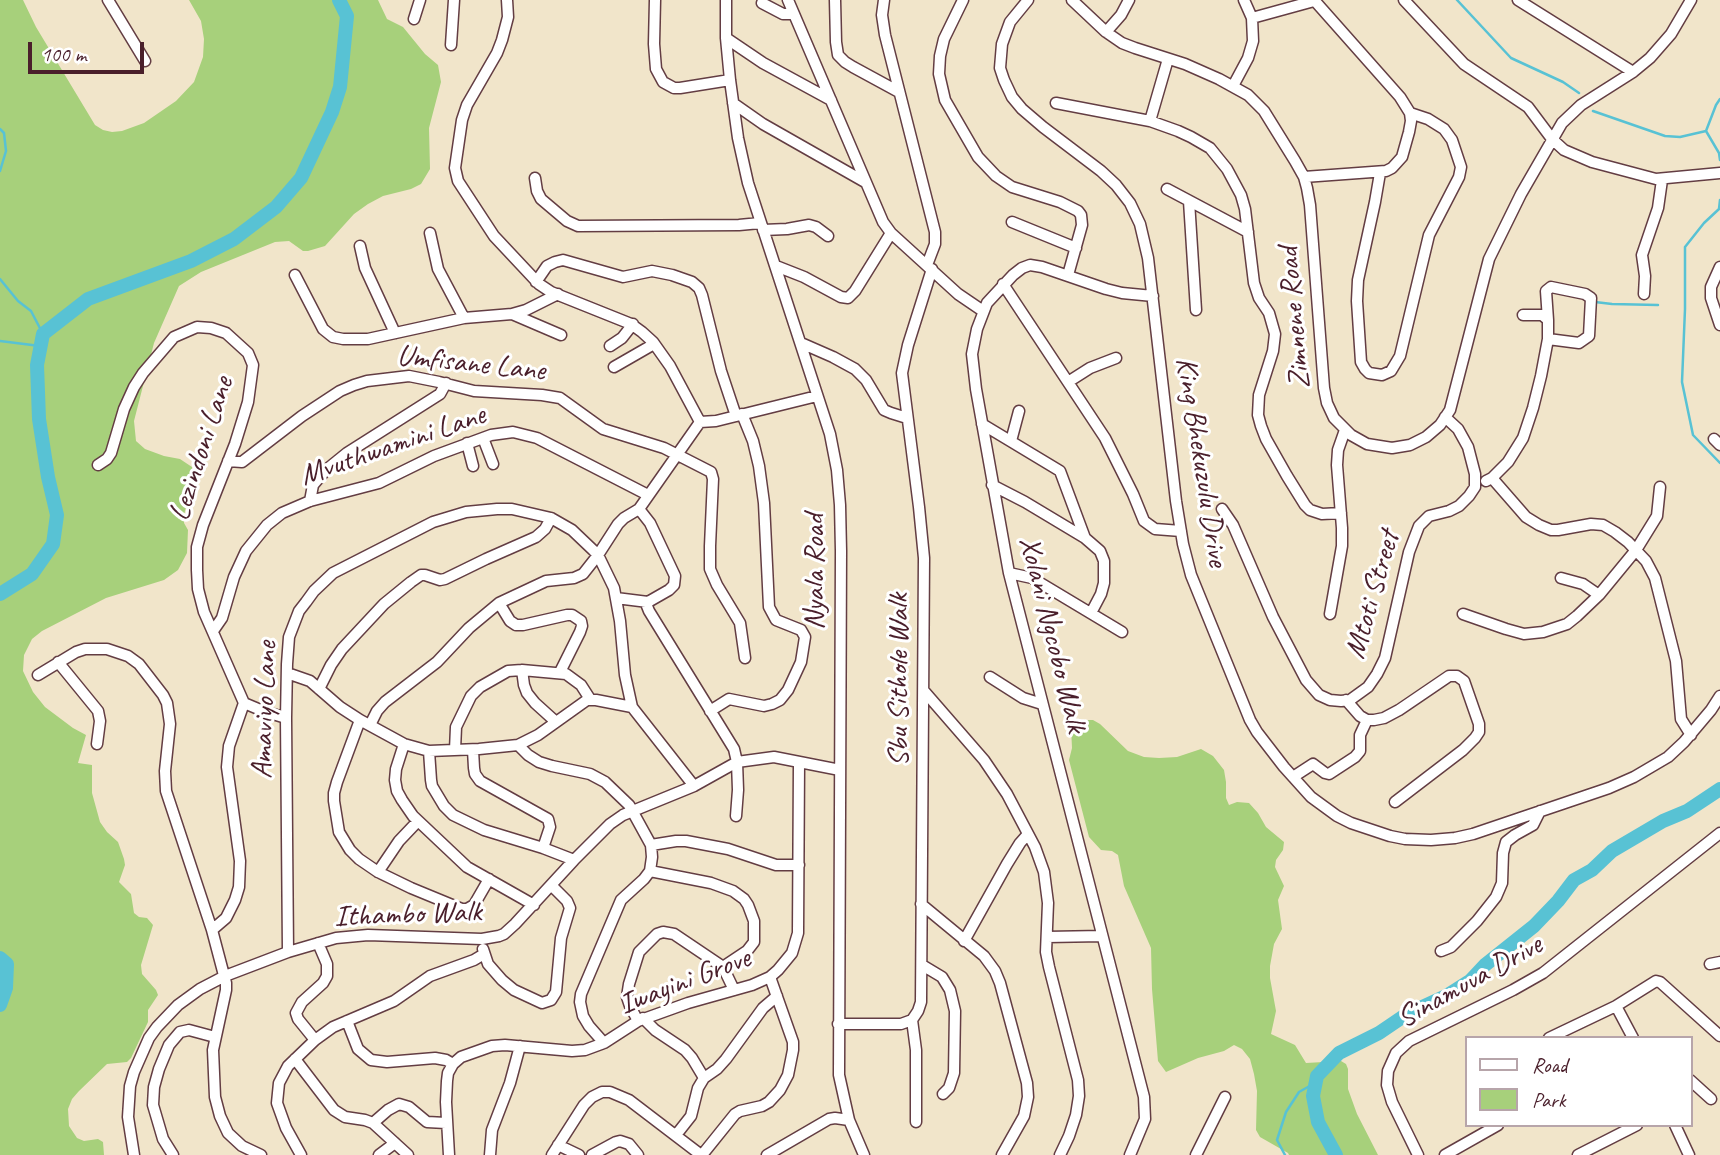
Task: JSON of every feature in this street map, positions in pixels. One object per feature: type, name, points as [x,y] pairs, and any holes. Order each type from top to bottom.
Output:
[{"type":"street","points":[[108,0],[145,61]]},
{"type":"street","points":[[414,19],[420,0]]},
{"type":"street","points":[[451,44],[454,0]]},
{"type":"street","points":[[507,0],[508,17],[502,40],[467,105],[462,120],[455,168],[461,188],[486,226],[536,282],[547,290],[633,324],[642,332],[670,366],[700,422]]},
{"type":"street","points":[[655,0],[656,69],[663,82],[680,88],[730,80]]},
{"type":"street","name":"Nyala Road","points":[[726,0],[730,80],[738,138],[748,183],[801,343],[832,444],[837,470],[840,505],[839,1075],[849,1120],[864,1155]]},
{"type":"street","points":[[788,0],[878,214],[891,233],[958,293],[983,311]]},
{"type":"street","points":[[835,0],[835,42],[838,55],[853,67],[899,92]]},
{"type":"street","name":"Sbu Sithole Walk","points":[[884,0],[882,22],[935,232],[930,267],[903,365],[903,385],[923,538],[922,965],[921,1002],[912,1020]]},
{"type":"street","points":[[963,0],[944,39],[940,55],[939,74],[945,100],[978,156],[996,176],[1012,187],[1060,202],[1078,211],[1082,225],[1068,275]]},
{"type":"street","name":"King Bhekuzulu Drive","points":[[1028,0],[1010,22],[1002,44],[1000,68],[1004,80],[1012,97],[1022,109],[1109,178],[1130,203],[1144,235],[1187,561],[1195,587],[1250,720],[1265,743],[1311,797],[1337,816],[1376,832],[1405,839],[1431,840],[1472,834],[1629,780],[1668,757],[1691,735],[1720,695]]},
{"type":"street","name":"Zimnene Road","points":[[1072,0],[1122,43],[1203,72],[1248,95],[1264,111],[1283,140],[1304,177],[1310,205],[1324,388],[1330,410],[1345,430]]},
{"type":"street","points":[[1106,32],[1121,15],[1129,0]]},
{"type":"street","points":[[1233,86],[1244,67],[1254,35],[1252,18],[1244,0]]},
{"type":"street","points":[[1404,0],[1464,64],[1528,107],[1552,139],[1564,150],[1575,156],[1662,180],[1719,173]]},
{"type":"street","points":[[1518,0],[1633,72]]},
{"type":"street","points":[[1534,10],[1542,0]]},
{"type":"street","points":[[1330,614],[1342,546],[1338,457],[1345,430],[1367,444],[1401,447],[1426,437],[1440,425],[1453,401],[1489,259],[1552,139],[1571,113],[1650,58],[1677,26],[1691,0]]},
{"type":"street","points":[[1252,18],[1314,1],[1401,97],[1410,113],[1409,132],[1402,157],[1392,168],[1380,173],[1304,177]]},
{"type":"street","points":[[762,3],[783,14],[794,13]]},
{"type":"street","points":[[726,38],[763,63],[831,100]]},
{"type":"street","points":[[1150,121],[1168,59]]},
{"type":"street","points":[[733,103],[763,124],[865,182]]},
{"type":"street","points":[[1056,103],[1150,121],[1191,136],[1210,148],[1227,169],[1241,195],[1254,283],[1259,298],[1269,313],[1275,334],[1273,351],[1259,395],[1261,426],[1287,477],[1305,505],[1321,514],[1341,513]]},
{"type":"street","points":[[1380,173],[1358,280],[1357,301],[1361,362],[1370,373],[1382,375],[1391,371],[1400,356],[1429,235],[1459,177],[1461,167],[1452,140],[1444,129],[1428,119],[1410,113]]},
{"type":"street","points":[[536,178],[537,191],[544,201],[567,221],[578,226],[739,225],[781,229],[809,225],[828,236]]},
{"type":"street","points":[[1644,294],[1642,255],[1658,208],[1662,180]]},
{"type":"street","points":[[1167,189],[1248,232]]},
{"type":"street","points":[[1189,201],[1196,310]]},
{"type":"street","points":[[1012,222],[1076,248]]},
{"type":"street","points":[[430,233],[438,269],[464,318]]},
{"type":"street","points":[[776,266],[848,298],[891,233]]},
{"type":"street","points":[[360,246],[365,268],[395,333]]},
{"type":"street","points":[[536,282],[547,266],[563,260],[623,277],[652,271],[687,279],[696,285],[705,304],[721,370],[753,441],[759,466],[764,503],[769,607],[776,620],[801,630],[805,637],[801,662],[788,690],[780,700],[764,706],[729,699],[710,711]]},
{"type":"street","name":"Xolani Ngcobo Walk","points":[[1130,1155],[1145,1119],[1144,1097],[1009,573],[974,379],[972,354],[977,329],[987,303],[1003,284],[1022,268],[1030,265],[1106,289],[1153,296]]},
{"type":"street","points":[[1719,269],[1711,287],[1711,298],[1720,325]]},
{"type":"street","points":[[295,275],[319,323],[329,335],[361,340],[464,318],[512,314],[558,294]]},
{"type":"street","points":[[1003,284],[1105,438],[1144,521],[1156,528],[1181,531]]},
{"type":"street","points":[[1445,417],[1458,429],[1468,447],[1476,484],[1492,478],[1513,455],[1523,438],[1535,401],[1548,338],[1546,291],[1551,287],[1585,294],[1591,298],[1589,335],[1579,342],[1548,338]]},
{"type":"street","points":[[512,314],[561,335]]},
{"type":"street","points":[[1523,315],[1542,315],[1548,320]]},
{"type":"street","points":[[610,346],[622,338],[633,324]]},
{"type":"street","name":"Lezindoni Lane","points":[[98,465],[111,453],[124,409],[134,387],[174,337],[185,331],[204,327],[217,329],[230,335],[248,353],[253,365],[247,411],[205,516],[197,547],[198,589],[204,612],[244,703]]},
{"type":"street","points":[[801,343],[855,369],[866,380],[884,410],[907,418]]},
{"type":"street","points":[[614,367],[654,344]]},
{"type":"street","points":[[1068,382],[1090,368],[1115,358]]},
{"type":"street","name":"Umfisane Lane","points":[[228,461],[242,462],[340,391],[391,377],[409,376],[474,391],[561,398],[603,429],[664,448],[706,468],[712,474],[710,569],[741,625],[745,658]]},
{"type":"street","points":[[310,501],[313,485],[326,470],[347,453],[440,394],[446,383]]},
{"type":"street","points":[[489,879],[474,905],[462,909],[378,872],[359,859],[344,843],[335,813],[337,782],[365,723],[385,702],[437,663],[469,628],[499,603],[545,582],[583,574],[618,524],[639,509],[700,422],[817,396]]},
{"type":"street","points":[[1011,441],[1019,411]]},
{"type":"street","points":[[982,424],[1060,471],[1085,538]]},
{"type":"street","name":"Mvuthwamini Lane","points":[[213,631],[222,618],[242,558],[267,525],[282,513],[310,501],[379,483],[467,443],[506,432],[537,438],[648,495]]},
{"type":"street","points":[[483,438],[493,464]]},
{"type":"street","points":[[467,443],[472,466]]},
{"type":"street","points":[[1492,478],[1526,517],[1539,525],[1551,530],[1591,524],[1603,525],[1615,531],[1650,567],[1676,661],[1681,719],[1691,735]]},
{"type":"street","name":"Mtoti Street","points":[[1222,509],[1233,525],[1273,617],[1306,680],[1319,695],[1330,700],[1346,700],[1368,687],[1385,658],[1409,552],[1419,526],[1429,516],[1459,506],[1472,493],[1476,484]]},
{"type":"street","points":[[992,485],[1085,538],[1102,555],[1104,583],[1091,613]]},
{"type":"street","points":[[1463,614],[1516,632],[1536,633],[1567,624],[1599,595],[1636,550],[1657,516],[1660,487]]},
{"type":"street","name":"Amaviyo Lane","points":[[288,952],[286,718],[289,637],[299,611],[314,591],[333,573],[409,533],[449,516],[512,509],[551,518],[572,530],[598,555],[610,578],[616,598],[626,684],[632,707],[694,786]]},
{"type":"street","points":[[616,598],[648,602],[674,585],[675,576],[650,523],[639,509]]},
{"type":"street","points":[[320,689],[342,649],[384,604],[421,575],[440,580],[536,537],[545,529],[551,518]]},
{"type":"street","points":[[1009,573],[1032,578],[1122,632]]},
{"type":"street","points":[[1560,578],[1583,584],[1599,595]]},
{"type":"street","points":[[648,602],[649,611],[734,749],[738,790],[736,816]]},
{"type":"street","points":[[499,603],[510,621],[519,625],[567,615],[581,621],[580,632],[560,673]]},
{"type":"street","points":[[38,675],[85,649],[119,652],[139,664],[167,703],[170,724],[165,771],[166,791],[225,976],[226,990],[212,1062],[214,1086],[222,1123],[228,1133],[238,1143],[261,1155]]},
{"type":"street","points":[[58,662],[98,711],[100,721],[97,744]]},
{"type":"street","points":[[522,670],[527,694],[556,722]]},
{"type":"street","points":[[455,750],[456,727],[471,696],[480,687],[508,671],[560,673],[576,680],[590,699]]},
{"type":"street","points":[[287,673],[306,678],[340,707],[365,723],[404,744],[429,751],[518,745],[538,735],[590,699],[632,707]]},
{"type":"street","points":[[1346,700],[1353,711],[1367,720],[1384,718],[1446,677],[1453,675],[1464,681],[1476,713],[1479,732],[1463,750],[1395,802]]},
{"type":"street","points":[[990,677],[1023,698],[1042,704]]},
{"type":"street","points":[[923,691],[984,760],[1007,794],[1044,872],[1048,903],[1046,952],[1078,1080],[1079,1096],[1076,1115],[1060,1155]]},
{"type":"street","points":[[212,930],[230,912],[239,887],[240,861],[227,767],[229,746],[244,703],[286,718]]},
{"type":"street","points":[[1293,778],[1313,764],[1329,774],[1355,757],[1360,751],[1360,735],[1367,720]]},
{"type":"street","points":[[404,744],[396,769],[395,784],[402,800],[418,821],[463,863],[534,905]]},
{"type":"street","points":[[518,745],[538,762],[597,777],[625,800],[651,845],[650,871],[619,903],[581,994],[583,1016],[604,1043]]},
{"type":"street","points":[[473,750],[475,774],[480,781],[548,818],[550,827],[543,848]]},
{"type":"street","points":[[429,751],[432,786],[447,811],[474,827],[574,860]]},
{"type":"street","name":"Ithambo Walk","points":[[134,1155],[128,1103],[130,1086],[142,1053],[157,1027],[178,1005],[200,989],[225,976],[288,952],[336,938],[368,935],[494,938],[504,934],[610,824],[623,815],[694,786],[737,762],[774,757],[840,771]]},
{"type":"street","name":"Iwayini Grove","points":[[453,1064],[461,1057],[492,1046],[578,1051],[593,1048],[640,1019],[770,977],[788,959],[795,945],[799,918],[799,763]]},
{"type":"street","points":[[1441,951],[1451,947],[1496,897],[1502,883],[1506,842],[1533,825],[1540,811]]},
{"type":"street","points":[[378,872],[399,841],[418,821]]},
{"type":"street","name":"Sinamuva Drive","points":[[1418,1155],[1392,1102],[1387,1085],[1388,1071],[1396,1053],[1409,1041],[1543,973],[1720,833]]},
{"type":"street","points":[[964,941],[1007,864],[1028,834]]},
{"type":"street","points":[[651,845],[686,841],[728,849],[776,865],[799,865]]},
{"type":"street","points":[[650,871],[711,883],[744,898],[752,914],[754,942],[747,951],[723,967]]},
{"type":"street","points":[[482,939],[484,954],[494,972],[514,990],[542,1003],[549,1002],[556,992],[561,938],[570,908],[568,901],[552,886]]},
{"type":"street","points":[[921,904],[984,956],[1000,983],[1027,1083],[1028,1097],[1024,1116],[1002,1155]]},
{"type":"street","points":[[704,1078],[685,1050],[640,1019],[630,1006],[627,997],[629,984],[639,953],[657,934],[674,934],[723,967],[734,990]]},
{"type":"street","points":[[1047,937],[1102,936]]},
{"type":"street","points":[[315,1040],[296,1013],[302,1002],[327,976],[326,959],[318,943]]},
{"type":"street","points":[[301,1155],[286,1128],[277,1103],[277,1089],[288,1066],[332,1027],[394,1001],[430,976],[484,954]]},
{"type":"street","points":[[922,965],[942,976],[950,990],[956,1011],[954,1073],[949,1088],[943,1094]]},
{"type":"street","points":[[579,1155],[555,1150],[584,1105],[602,1092],[610,1092],[629,1100],[699,1154],[735,1114],[769,1102],[784,1083],[791,1063],[793,1042],[770,977]]},
{"type":"street","points":[[1553,1036],[1616,1006],[1653,981],[1659,981],[1720,1036]]},
{"type":"street","points":[[676,1135],[691,1115],[698,1088],[704,1078],[726,1059],[763,1008],[777,996]]},
{"type":"street","points":[[1616,1006],[1632,1036]]},
{"type":"street","points":[[838,1024],[901,1024],[912,1020],[916,1050],[916,1122]]},
{"type":"street","points":[[347,1021],[358,1049],[371,1060],[387,1062],[435,1058],[453,1064],[447,1081],[446,1123],[449,1155]]},
{"type":"street","points":[[173,1155],[163,1139],[153,1105],[159,1069],[169,1045],[180,1032],[189,1030],[215,1037]]},
{"type":"street","points":[[490,1155],[492,1130],[510,1083],[520,1046]]},
{"type":"street","points":[[295,1059],[334,1110],[345,1117],[373,1123],[408,1155]]},
{"type":"street","points":[[1692,1082],[1711,1099]]},
{"type":"street","points":[[1196,1155],[1225,1097]]},
{"type":"street","points":[[373,1123],[400,1104],[409,1107],[427,1122],[446,1123]]},
{"type":"street","points":[[767,1155],[829,1119],[849,1120]]},
{"type":"street","points":[[1445,1155],[1494,1127]]},
{"type":"street","points":[[1578,1155],[1633,1127]]},
{"type":"street","points":[[1676,1127],[1689,1155]]},
{"type":"street","points":[[592,1155],[620,1142],[629,1144],[638,1155]]},
{"type":"street","points":[[379,1155],[395,1143]]},
{"type":"green space","points":[[0,0],[23,0],[36,27],[95,125],[112,132],[144,123],[176,101],[194,82],[203,57],[204,39],[201,21],[189,0],[378,0],[387,19],[403,27],[425,54],[438,65],[441,82],[429,128],[430,169],[421,184],[383,196],[368,204],[354,214],[325,246],[303,251],[289,241],[275,242],[201,272],[179,286],[154,343],[134,421],[136,441],[145,449],[180,459],[192,467],[193,479],[184,515],[188,530],[187,553],[178,570],[164,580],[106,598],[42,631],[32,639],[24,655],[23,671],[33,692],[45,707],[86,735],[78,763],[92,765],[92,793],[100,822],[118,842],[124,859],[125,865],[119,882],[131,894],[134,913],[147,918],[153,925],[141,965],[142,974],[158,995],[148,1010],[148,1022],[131,1058],[127,1062],[107,1064],[72,1099],[68,1109],[69,1126],[77,1138],[84,1141],[98,1139],[103,1142],[104,1155],[0,1155]]},
{"type":"green space","points":[[1081,720],[1093,720],[1100,724],[1128,751],[1144,757],[1177,757],[1201,749],[1213,756],[1224,770],[1229,805],[1237,802],[1249,803],[1266,827],[1284,842],[1275,867],[1284,886],[1278,900],[1282,929],[1274,944],[1270,966],[1276,1011],[1271,1034],[1295,1045],[1306,1063],[1341,1061],[1346,1064],[1348,1089],[1357,1114],[1378,1155],[1289,1155],[1260,1137],[1256,1130],[1257,1091],[1250,1059],[1242,1049],[1234,1045],[1166,1072],[1158,1061],[1151,948],[1124,886],[1118,855],[1112,851],[1101,850],[1089,837],[1069,760],[1072,748],[1071,727]]},
{"type":"waterway","points":[[0,594],[32,574],[53,544],[57,515],[39,419],[37,365],[43,334],[88,299],[191,261],[234,239],[276,207],[301,178],[332,112],[340,87],[347,16],[339,0]]},
{"type":"waterway","points":[[1457,0],[1511,58],[1563,82],[1579,93]]},
{"type":"waterway","points":[[1706,131],[1720,99]]},
{"type":"waterway","points":[[1593,111],[1665,136],[1680,137],[1706,131],[1719,153],[1720,160]]},
{"type":"waterway","points":[[0,129],[4,133],[6,151],[0,171]]},
{"type":"waterway","points":[[1720,200],[1719,209],[1685,247],[1682,382],[1693,435],[1720,463]]},
{"type":"waterway","points":[[0,279],[18,301],[31,311],[43,334]]},
{"type":"waterway","points":[[1595,302],[1658,305]]},
{"type":"waterway","points":[[0,341],[40,346]]},
{"type":"waterway","points":[[1336,1155],[1318,1122],[1313,1096],[1317,1076],[1339,1053],[1470,981],[1485,965],[1534,926],[1574,880],[1592,870],[1612,851],[1663,821],[1687,811],[1720,789]]},
{"type":"waterway","points":[[0,958],[7,964],[6,988],[0,1005]]},
{"type":"waterway","points":[[1285,1155],[1277,1140],[1286,1112],[1299,1092],[1315,1083]]}]
